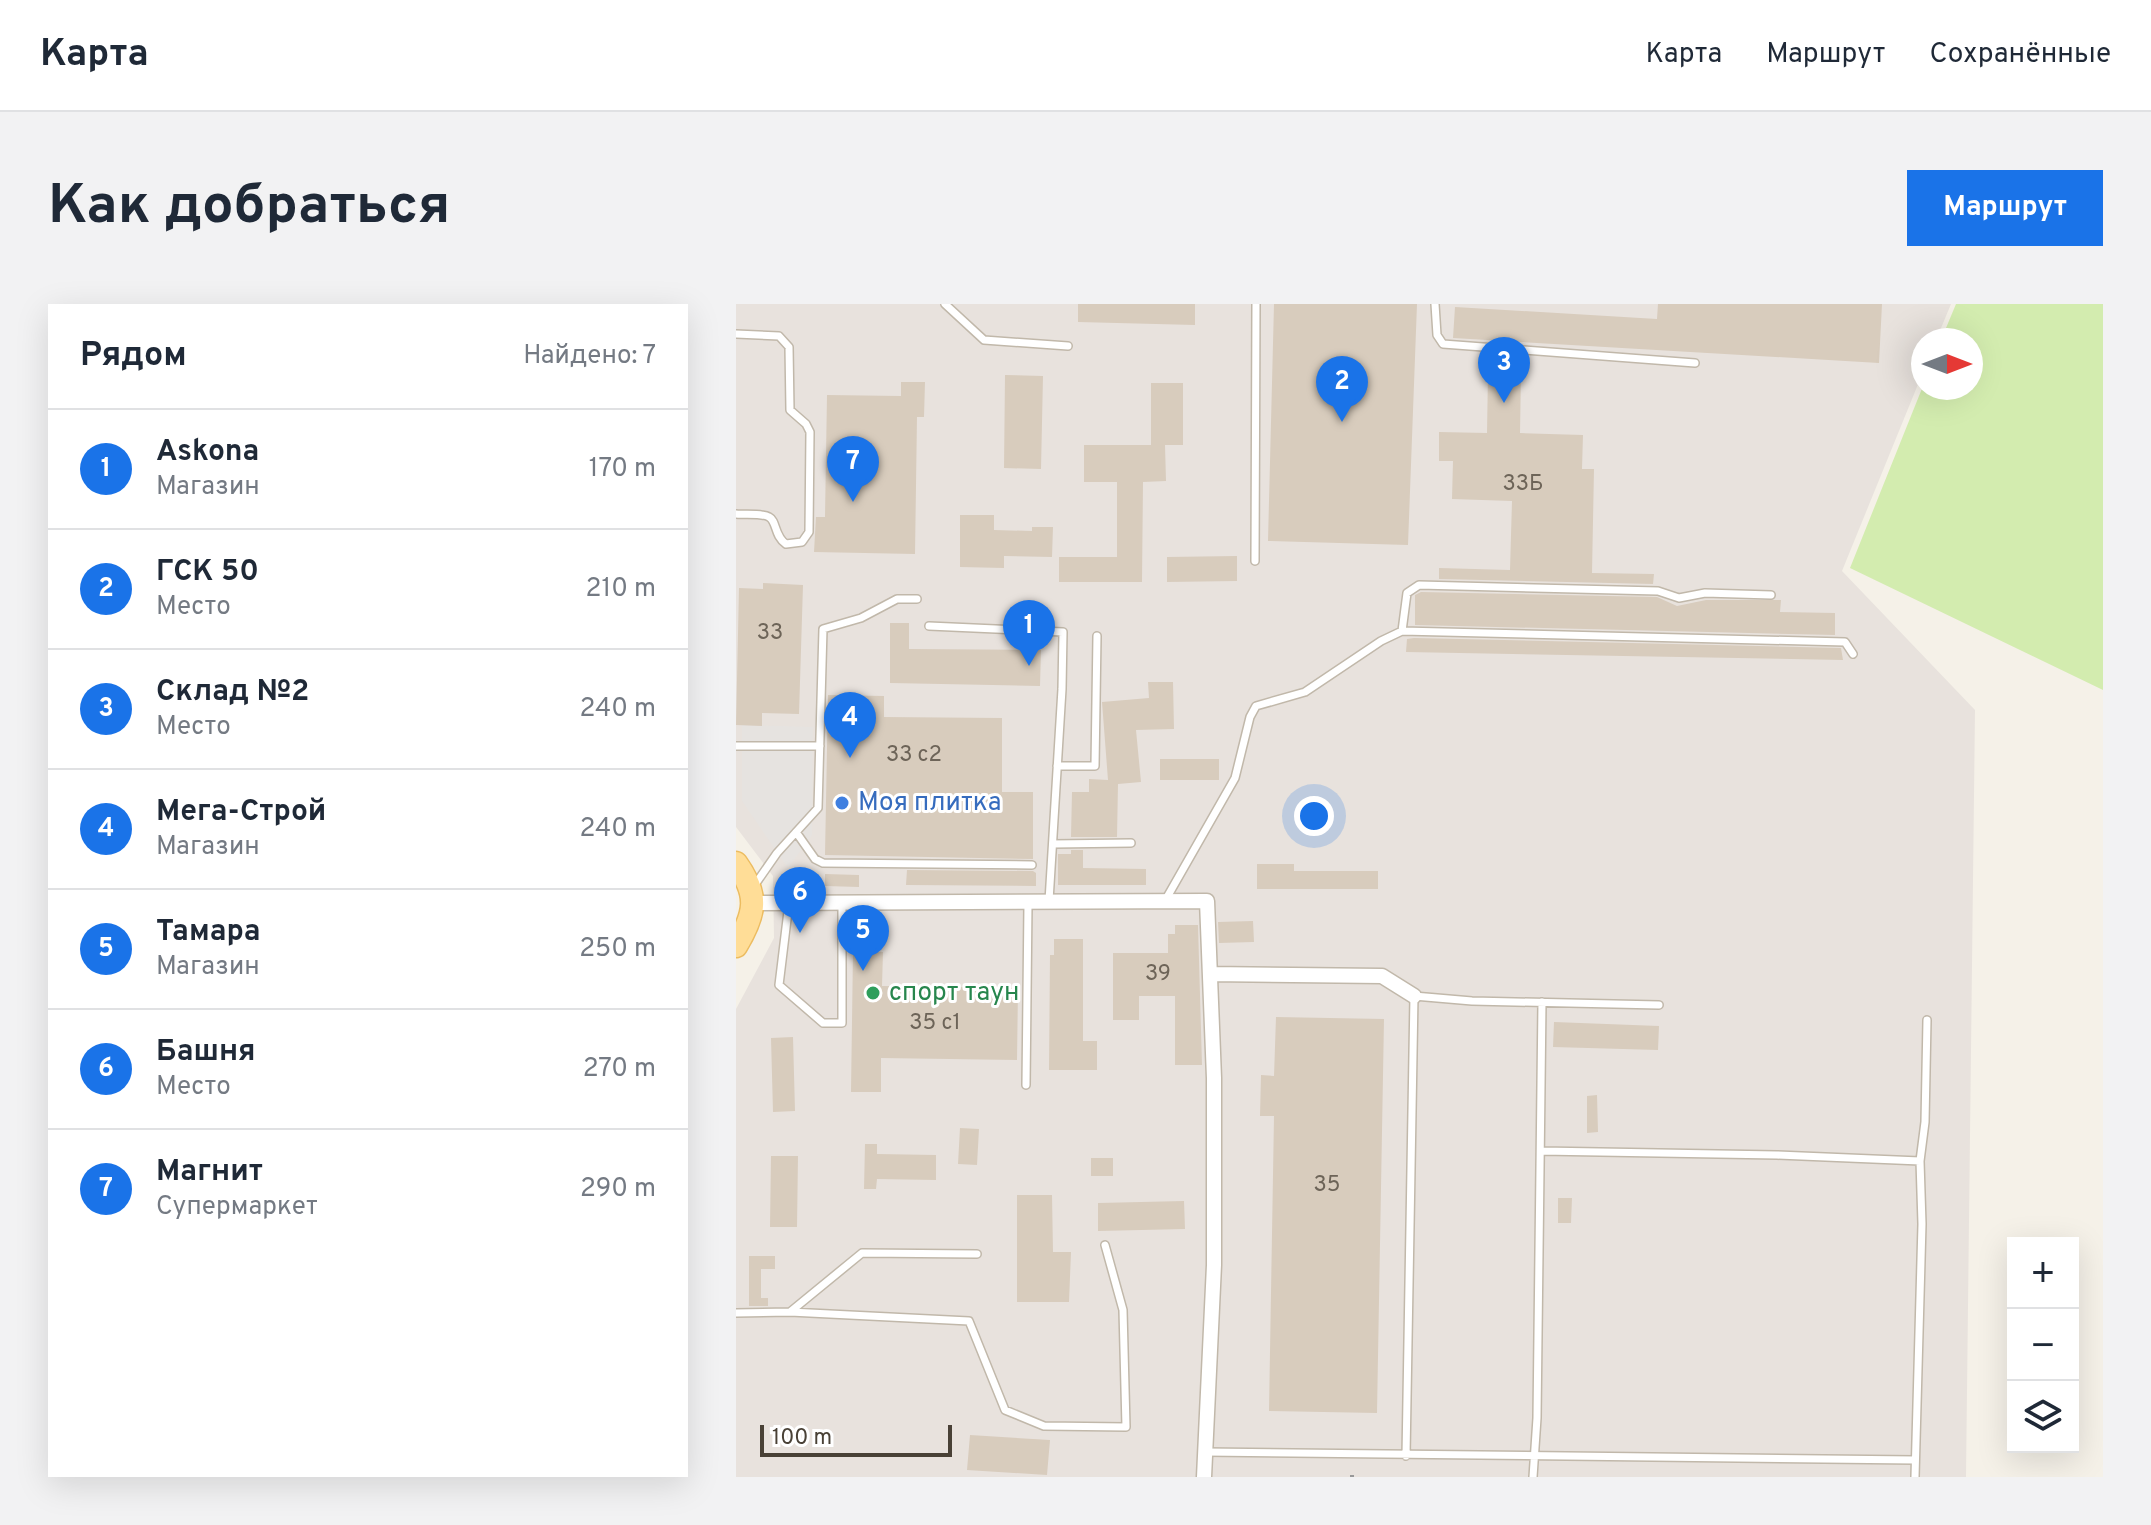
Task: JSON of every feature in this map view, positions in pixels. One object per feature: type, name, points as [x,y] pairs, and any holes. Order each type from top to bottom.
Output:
[{"type":"main road","points":[[736,863],[745,876],[752,897],[744,933],[736,946]]},
{"type":"street","points":[[752,897],[789,903],[1207,901],[1214,1078],[1214,1265],[1204,1477]]},
{"type":"street","points":[[1210,974],[1382,976],[1414,996]]},
{"type":"lane","points":[[945,304],[984,340],[1068,346]]},
{"type":"lane","points":[[1255,561],[1256,304]]},
{"type":"lane","points":[[1435,304],[1437,335],[1443,344],[1695,363]]},
{"type":"lane","points":[[736,334],[779,336],[789,347],[790,410],[806,424],[810,432],[809,532],[802,542],[786,544],[777,536],[775,524],[768,516],[736,514]]},
{"type":"lane","points":[[1402,631],[1407,593],[1419,585],[1658,591],[1679,598],[1705,593],[1771,595]]},
{"type":"lane","points":[[752,897],[796,832],[818,808],[823,629],[861,618],[897,599],[917,599]]},
{"type":"lane","points":[[929,626],[1063,632],[1049,903]]},
{"type":"lane","points":[[1165,901],[1235,778],[1250,717],[1256,706],[1305,692],[1381,641],[1402,631],[1845,642],[1853,654]]},
{"type":"lane","points":[[1057,766],[1095,766],[1097,636]]},
{"type":"lane","points":[[739,746],[820,746]]},
{"type":"lane","points":[[796,832],[815,859],[823,863],[1032,865]]},
{"type":"lane","points":[[1053,844],[1131,843]]},
{"type":"lane","points":[[789,903],[779,985],[823,1023],[842,1023],[842,903]]},
{"type":"lane","points":[[1026,1085],[1028,904]]},
{"type":"lane","points":[[1406,1456],[1414,996],[1659,1005]]},
{"type":"lane","points":[[1533,1477],[1542,1002]]},
{"type":"lane","points":[[1915,1477],[1922,1224],[1920,1161],[1925,1122],[1927,1020]]},
{"type":"lane","points":[[1541,1151],[1920,1161]]},
{"type":"lane","points":[[736,1313],[790,1312],[969,1321],[1005,1410],[1044,1426],[1126,1427],[1123,1310],[1105,1245]]},
{"type":"lane","points":[[790,1312],[862,1253],[977,1254]]},
{"type":"lane","points":[[1205,1452],[1915,1460]]},
{"type":"shaded area","points":[[736,304],[1951,304],[1941,328],[1911,328],[1912,400],[1842,571],[1975,710],[1966,1477],[736,1477],[736,1009],[774,938],[773,876],[736,827]]},
{"type":"shaded area","points":[[742,725],[813,727],[812,835],[788,868],[742,801]]},
{"type":"green space","points":[[1956,304],[2103,304],[2103,690],[1850,568],[1917,400],[1983,400],[1983,328],[1946,328]]},
{"type":"building","points":[[1078,304],[1195,304],[1195,325],[1078,322]]},
{"type":"building","points":[[1274,304],[1417,304],[1408,545],[1268,541]]},
{"type":"building","points":[[1658,304],[1882,304],[1879,363],[1453,338],[1455,307],[1657,319]]},
{"type":"building","points":[[1488,373],[1521,373],[1520,433],[1583,435],[1582,469],[1594,469],[1592,573],[1654,574],[1653,584],[1439,579],[1439,568],[1510,570],[1512,501],[1452,499],[1453,461],[1439,461],[1439,432],[1487,433]]},
{"type":"building","points":[[1005,375],[1043,376],[1041,469],[1004,468]]},
{"type":"building","points":[[901,382],[925,382],[924,417],[917,417],[915,554],[814,552],[816,517],[825,517],[827,395],[901,396]]},
{"type":"building","points":[[1151,383],[1183,383],[1183,445],[1165,445],[1166,481],[1143,482],[1142,582],[1059,582],[1059,557],[1117,557],[1117,482],[1084,482],[1084,445],[1151,445]]},
{"type":"building","points":[[960,515],[994,515],[994,530],[1032,531],[1032,527],[1053,527],[1052,557],[1004,556],[1004,568],[960,567]]},
{"type":"building","points":[[1237,556],[1237,581],[1167,582],[1167,557]]},
{"type":"building","points":[[763,583],[803,585],[799,714],[762,713],[762,726],[736,725],[739,588],[763,589]]},
{"type":"building","points":[[1421,592],[1657,597],[1677,606],[1706,600],[1781,600],[1780,612],[1835,613],[1835,635],[1415,625],[1415,595]]},
{"type":"building","points":[[890,623],[909,623],[909,649],[1041,650],[1040,686],[890,683]]},
{"type":"building","points":[[1407,639],[1841,648],[1843,660],[1406,652]]},
{"type":"building","points":[[1148,682],[1173,682],[1174,729],[1136,730],[1141,782],[1118,784],[1117,837],[1071,837],[1072,792],[1089,792],[1089,779],[1108,780],[1102,702],[1149,698]]},
{"type":"building","points":[[828,695],[884,696],[884,717],[1002,718],[1002,792],[1033,792],[1033,859],[825,855]]},
{"type":"building","points":[[1160,759],[1219,759],[1219,780],[1160,780]]},
{"type":"building","points":[[1071,850],[1083,850],[1083,868],[1146,869],[1146,885],[1058,885],[1058,854],[1071,854]]},
{"type":"building","points":[[1257,864],[1294,864],[1294,871],[1378,871],[1378,889],[1257,889]]},
{"type":"building","points":[[907,870],[1033,871],[1036,873],[1036,886],[906,885]]},
{"type":"building","points":[[825,874],[859,875],[859,887],[825,886]]},
{"type":"building","points":[[1253,921],[1254,942],[1219,943],[1218,922]]},
{"type":"building","points":[[1175,925],[1198,925],[1202,1065],[1175,1065],[1175,996],[1139,996],[1139,1020],[1113,1020],[1113,953],[1168,953],[1168,934],[1175,934]]},
{"type":"building","points":[[1054,939],[1083,939],[1083,1041],[1097,1041],[1097,1070],[1049,1070],[1050,955],[1054,955]]},
{"type":"building","points":[[853,951],[883,952],[882,986],[1018,988],[1017,1060],[881,1058],[881,1092],[851,1092]]},
{"type":"building","points":[[1276,1017],[1384,1019],[1377,1413],[1269,1411],[1274,1116],[1260,1116],[1261,1075],[1274,1076]]},
{"type":"building","points":[[1554,1022],[1659,1026],[1658,1050],[1553,1047]]},
{"type":"building","points":[[793,1037],[795,1111],[773,1112],[771,1038]]},
{"type":"building","points":[[1597,1095],[1598,1132],[1587,1133],[1587,1096]]},
{"type":"building","points":[[960,1128],[979,1129],[977,1165],[958,1164]]},
{"type":"building","points":[[865,1144],[877,1144],[877,1154],[936,1155],[936,1180],[877,1179],[876,1189],[864,1189]]},
{"type":"building","points":[[771,1156],[798,1156],[797,1227],[770,1227]]},
{"type":"building","points":[[1091,1158],[1113,1158],[1113,1176],[1091,1176]]},
{"type":"building","points":[[1017,1195],[1052,1195],[1053,1252],[1071,1252],[1069,1302],[1017,1302]]},
{"type":"building","points":[[1558,1198],[1572,1198],[1571,1223],[1558,1223]]},
{"type":"building","points":[[1184,1201],[1185,1229],[1098,1231],[1098,1203]]},
{"type":"building","points":[[749,1256],[775,1256],[775,1269],[761,1269],[761,1298],[768,1298],[768,1306],[749,1306]]},
{"type":"building","points":[[970,1435],[1050,1440],[1047,1475],[967,1470]]},
{"type":"place","name":"Склад №2","points":[[1504,403]]},
{"type":"place","name":"ГСК 50","points":[[1342,422]]},
{"type":"place","name":"Магнит","points":[[853,502]]},
{"type":"place","name":"Askona","points":[[1029,666]]},
{"type":"place","name":"Мега-Строй","points":[[850,758]]},
{"type":"place","name":"Моя плитка","points":[[842,803]]},
{"type":"place","name":"Башня","points":[[800,933]]},
{"type":"place","name":"Тамара","points":[[863,971]]},
{"type":"place","name":"спорт таун","points":[[873,993]]}]
